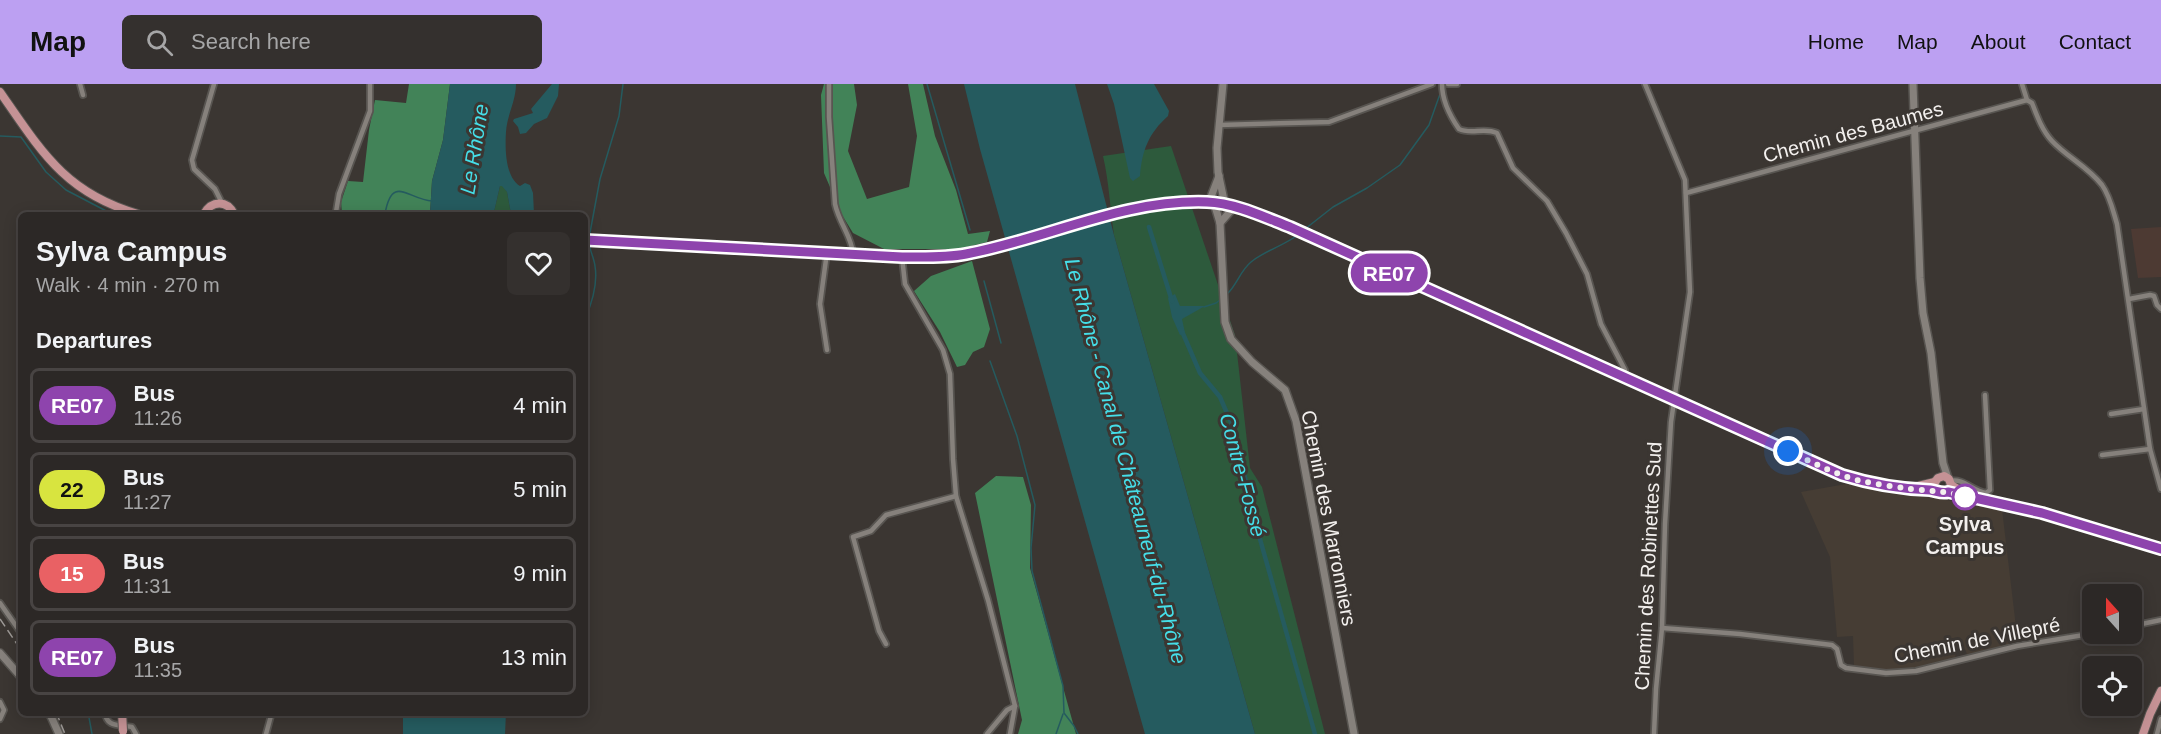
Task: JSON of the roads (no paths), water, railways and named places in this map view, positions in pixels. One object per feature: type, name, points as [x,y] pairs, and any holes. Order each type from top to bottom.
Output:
[{"type":"main road","points":[[0,92],[52,164],[66,177],[102,202],[132,212]]},
{"type":"main road","points":[[588,240],[902,257],[944,257],[994,248],[1123,210],[1177,202],[1225,205],[1290,227],[1842,475],[1901,488],[1944,493],[1945,482]]},
{"type":"main road","points":[[206,212],[217,204],[230,207],[234,212]]},
{"type":"main road","points":[[1901,488],[1945,482],[1977,500],[2042,513],[2161,549]]},
{"type":"main road","points":[[2143,734],[2161,691]]},
{"type":"main road","points":[[122,716],[123,732]]},
{"type":"street","points":[[80,84],[83,95]]},
{"type":"street","points":[[214,84],[192,160],[194,169],[215,189],[217,204]]},
{"type":"street","points":[[336,212],[339,194],[370,111],[370,84]]},
{"type":"street","points":[[829,84],[835,204],[838,218],[851,240],[854,254]]},
{"type":"street","points":[[1223,84],[1217,148],[1219,176],[1225,205]]},
{"type":"street","points":[[1219,125],[1329,122],[1432,84]]},
{"type":"street","points":[[1442,84],[1446,105],[1459,129],[1468,132],[1488,130],[1497,133],[1513,168],[1537,190],[1554,212],[1587,274],[1601,324],[1625,370],[1623,377]]},
{"type":"street","points":[[1448,84],[1457,84]]},
{"type":"street","name":"Chemin des Robinettes Sud","points":[[1645,84],[1685,180],[1690,292],[1674,400],[1668,469],[1662,628],[1654,734]]},
{"type":"street","points":[[1913,84],[1922,304],[1931,352],[1945,482],[1960,480],[1978,492],[1986,493],[1990,490],[1985,395]]},
{"type":"street","points":[[2022,84],[2027,100],[2032,103],[2050,139],[2092,174],[2103,186],[2111,201],[2129,299],[2150,449],[2159,472],[2161,489]]},
{"type":"street","name":"Chemin des Baumes","points":[[1686,193],[2027,100]]},
{"type":"street","points":[[1212,203],[1219,176]]},
{"type":"street","name":"Chemin des Marronniers","points":[[1212,203],[1220,223],[1224,308],[1232,339],[1252,362],[1285,390],[1296,421],[1354,734]]},
{"type":"street","points":[[1220,223],[1234,207]]},
{"type":"street","points":[[827,252],[820,304],[827,350]]},
{"type":"street","points":[[902,257],[905,284],[943,350],[950,374],[956,496],[988,600],[1015,706],[1010,734]]},
{"type":"street","points":[[2129,299],[2154,296],[2157,306],[2161,309]]},
{"type":"street","points":[[2111,414],[2144,409]]},
{"type":"street","points":[[2102,455],[2150,449]]},
{"type":"street","points":[[886,644],[879,631],[853,537],[871,531],[886,515],[956,496]]},
{"type":"street","points":[[0,603],[18,629]]},
{"type":"street","points":[[2142,624],[2161,620]]},
{"type":"street","name":"Chemin de Villepré","points":[[1662,628],[1832,645],[1837,649],[1841,665],[1846,668],[1886,672],[1916,671],[2017,646],[2082,635]]},
{"type":"street","points":[[0,653],[18,674]]},
{"type":"street","points":[[0,702],[4,710],[0,719]]},
{"type":"street","points":[[987,734],[1007,710],[1015,706]]},
{"type":"street","points":[[51,716],[59,734]]},
{"type":"street","points":[[106,716],[111,724],[132,727],[136,734]]},
{"type":"street","points":[[266,734],[271,716]]},
{"type":"street","points":[[2157,734],[2161,719]]},
{"type":"water","name":"Le Rhône","points":[[450,84],[516,84],[507,126],[507,162],[515,182],[520,186],[525,183],[530,185],[533,193],[534,212],[511,212],[507,192],[500,186],[494,212],[430,212],[432,181],[443,140]]},
{"type":"water","points":[[552,84],[559,84],[558,96],[547,118],[534,124],[526,133],[520,134],[514,119],[533,113],[531,109]]},
{"type":"water","name":"Le Rhône - Canal de Châteauneuf-du-Rhône","points":[[964,84],[1075,84],[1114,235],[1255,734],[1145,734],[980,149]]},
{"type":"water","points":[[1107,84],[1154,84],[1169,111],[1168,116],[1151,136],[1143,158],[1140,176],[1133,181],[1130,178],[1114,104]]},
{"type":"water","points":[[1175,294],[1180,306],[1205,306],[1182,319],[1185,333],[1180,335],[1172,317],[1168,298]]},
{"type":"water","points":[[403,716],[506,716],[505,734],[403,734]]},
{"type":"waterway","points":[[589,238],[600,179],[619,116],[623,84]]},
{"type":"waterway","points":[[927,84],[970,230]]},
{"type":"waterway","points":[[1305,229],[1333,207],[1367,188],[1400,165],[1429,125],[1440,94]]},
{"type":"waterway","points":[[0,136],[21,137],[46,172],[66,190],[108,212]]},
{"type":"waterway","points":[[386,212],[392,195],[397,192],[432,201]]},
{"type":"waterway","name":"Contre-Fossé","points":[[1149,227],[1172,301]]},
{"type":"waterway","points":[[1227,294],[1251,262],[1298,235]]},
{"type":"waterway","points":[[588,311],[596,280],[589,243]]},
{"type":"waterway","points":[[984,281],[1001,343]]},
{"type":"waterway","points":[[1204,307],[1220,300]]},
{"type":"waterway","name":"Contre-Fossé","points":[[1181,329],[1200,373],[1220,397],[1233,427],[1258,532],[1315,734]]},
{"type":"waterway","points":[[990,361],[1017,436],[1035,505],[1031,548],[1032,571],[1063,686],[1064,713],[1078,734]]},
{"type":"waterway","points":[[1056,734],[1063,714]]},
{"type":"waterway","points":[[89,716],[92,734]]},
{"type":"railway","points":[[0,619],[18,646]]},
{"type":"railway","points":[[58,716],[65,734]]},
{"type":"place","name":"Sylva Campus","points":[[1965,497]]}]
